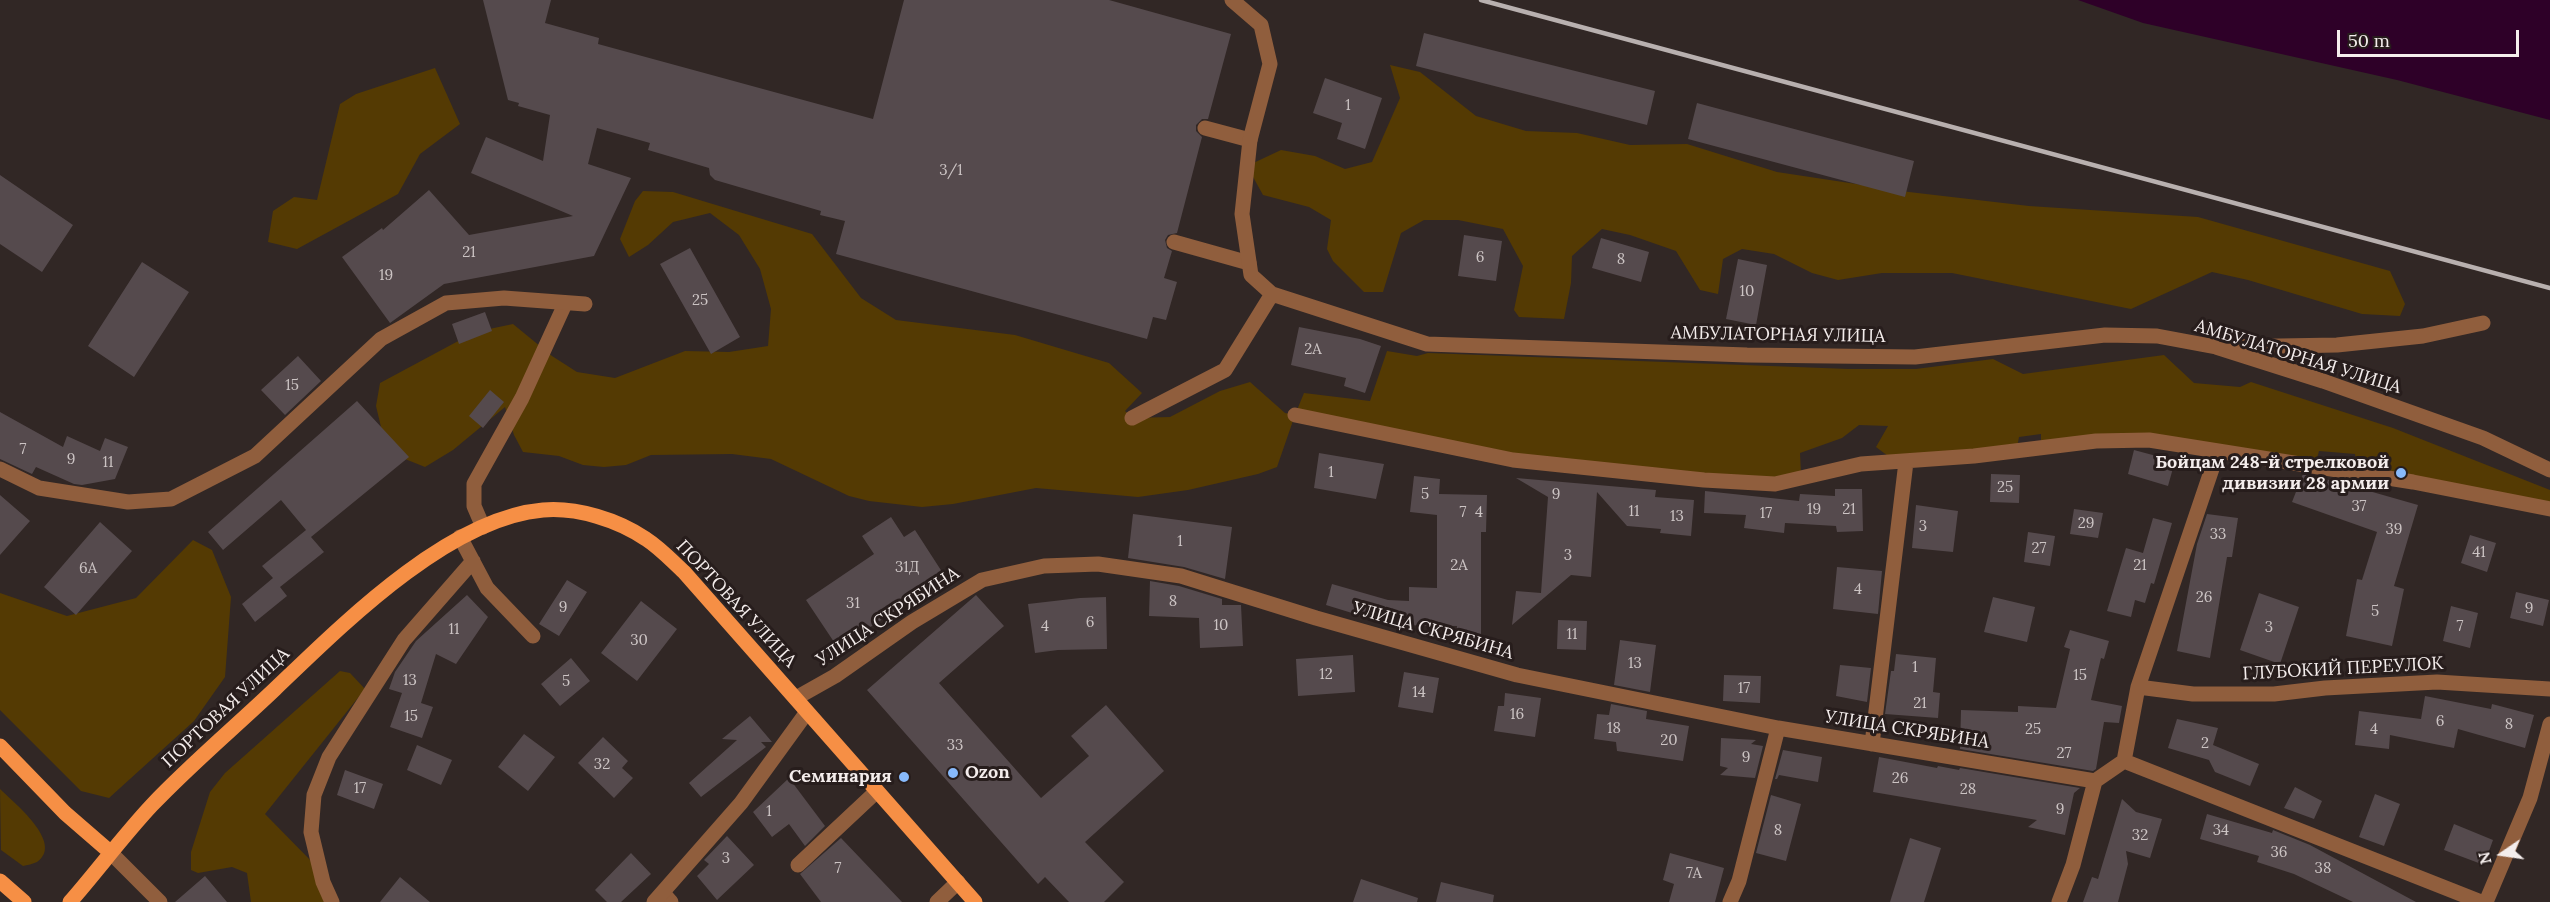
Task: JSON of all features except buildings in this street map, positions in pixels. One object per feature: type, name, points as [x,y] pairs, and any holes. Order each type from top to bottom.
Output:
[{"type":"main road","name":"ПОРТОВАЯ УЛИЦА","points":[[70,902],[110,852],[187,770],[356,612],[460,537],[505,518],[543,510],[584,512],[616,523],[646,539],[684,572],[975,902]]},
{"type":"main road","points":[[0,746],[65,813],[110,852]]},
{"type":"main road","points":[[0,881],[24,902]]},
{"type":"street","name":"АМБУЛАТОРНАЯ УЛИЦА","points":[[1232,0],[1261,25],[1270,64],[1250,141],[1242,214],[1251,275],[1272,294],[1427,344],[1735,355],[1915,357],[2104,334],[2157,336],[2216,347],[2323,381],[2483,438],[2550,470]]},
{"type":"street","points":[[1205,128],[1250,141]]},
{"type":"street","points":[[1174,242],[1249,263]]},
{"type":"street","points":[[1132,418],[1225,370],[1272,294]]},
{"type":"street","points":[[0,469],[39,488],[128,501],[171,499],[255,456],[381,339],[446,303],[504,298],[585,304]]},
{"type":"street","points":[[483,527],[474,506],[474,484],[522,398],[565,304]]},
{"type":"street","points":[[2216,347],[2337,345],[2423,336],[2483,323]]},
{"type":"street","points":[[1295,415],[1513,460],[1704,480],[1775,484],[1861,464],[1906,462],[2096,441],[2149,440],[2413,482],[2550,509]]},
{"type":"street","points":[[2059,902],[2073,865],[2095,781],[2124,761],[2138,687],[2218,451]]},
{"type":"street","points":[[1872,744],[1906,462]]},
{"type":"street","points":[[460,537],[487,588],[533,636]]},
{"type":"street","points":[[332,902],[323,882],[311,832],[314,795],[329,757],[404,640],[473,561]]},
{"type":"street","name":"УЛИЦА СКРЯБИНА","points":[[796,698],[835,676],[912,622],[982,580],[1044,566],[1098,564],[1180,576],[1316,618],[1517,675],[1778,728],[2095,781]]},
{"type":"street","name":"ГЛУБОКИЙ ПЕРЕУЛОК","points":[[2138,687],[2193,694],[2274,694],[2325,688],[2437,682],[2550,689]]},
{"type":"street","points":[[663,899],[741,803],[807,712]]},
{"type":"street","points":[[2486,902],[2530,798],[2550,724]]},
{"type":"street","points":[[1730,902],[1739,881],[1778,728]]},
{"type":"street","points":[[2124,761],[2481,902]]},
{"type":"street","points":[[798,865],[877,791]]},
{"type":"street","points":[[110,852],[160,902]]},
{"type":"street","points":[[937,902],[958,882]]},
{"type":"shaded area","points":[[2078,0],[2550,0],[2550,120],[2397,80],[2143,23]]},
{"type":"shaded area","points":[[1390,65],[1420,72],[1476,116],[1526,131],[1577,133],[1630,145],[1687,144],[1777,172],[1909,192],[2029,206],[2198,217],[2390,271],[2405,304],[2400,316],[2362,314],[2248,280],[2212,272],[2131,309],[1952,273],[1882,273],[1838,280],[1812,273],[1774,254],[1742,249],[1723,259],[1718,294],[1700,290],[1676,251],[1630,235],[1602,229],[1572,256],[1571,283],[1564,319],[1519,317],[1514,310],[1523,266],[1503,229],[1458,220],[1424,220],[1401,233],[1383,292],[1364,292],[1333,261],[1327,249],[1331,220],[1309,207],[1263,195],[1247,166],[1281,150],[1315,156],[1345,169],[1372,162],[1400,98]]},
{"type":"shaded area","points":[[435,68],[460,124],[420,154],[398,194],[297,249],[268,242],[273,211],[294,197],[317,200],[340,104],[356,94]]},
{"type":"shaded area","points":[[643,191],[673,192],[812,234],[861,298],[896,320],[1015,335],[1109,363],[1142,393],[1125,411],[1133,418],[1170,417],[1220,391],[1250,382],[1285,413],[1295,415],[1277,467],[1258,474],[1188,490],[1138,497],[1036,488],[953,504],[922,507],[869,501],[849,496],[771,459],[732,454],[651,455],[626,465],[604,467],[583,465],[559,456],[523,452],[514,435],[505,407],[453,450],[425,467],[400,457],[381,427],[376,406],[380,383],[475,332],[513,324],[552,356],[577,372],[615,378],[685,351],[729,352],[768,346],[771,309],[760,269],[739,235],[710,213],[673,222],[648,245],[629,257],[620,239],[635,201]]},
{"type":"shaded area","points":[[1387,351],[1417,356],[1428,353],[1849,369],[1916,369],[1993,359],[2023,374],[2164,355],[2194,383],[2240,387],[2251,382],[2393,428],[2550,490],[2550,505],[2357,468],[2355,454],[2319,451],[2316,462],[2220,447],[2041,444],[2041,434],[2019,437],[2017,448],[1892,459],[1876,447],[1888,426],[1859,425],[1842,438],[1800,453],[1801,474],[1775,480],[1514,456],[1297,410],[1304,393],[1370,401]]},
{"type":"shaded area","points":[[193,540],[212,550],[231,597],[225,677],[194,721],[109,798],[81,791],[0,710],[0,593],[67,616],[136,598]]},
{"type":"shaded area","points":[[340,671],[350,673],[365,689],[265,814],[317,867],[328,902],[251,902],[247,873],[232,867],[198,873],[191,870],[191,852],[210,792],[225,773]]},
{"type":"shaded area","points":[[0,789],[25,813],[41,834],[45,844],[44,854],[37,862],[23,866],[1,850]]},
{"type":"railway","points":[[1481,0],[2550,288]]},
{"type":"place","name":"Бойцам 248-й стрелковой дивизии 28 армии","points":[[2401,473]]},
{"type":"place","name":"Ozon","points":[[953,773]]},
{"type":"place","name":"Семинария","points":[[904,777]]}]
